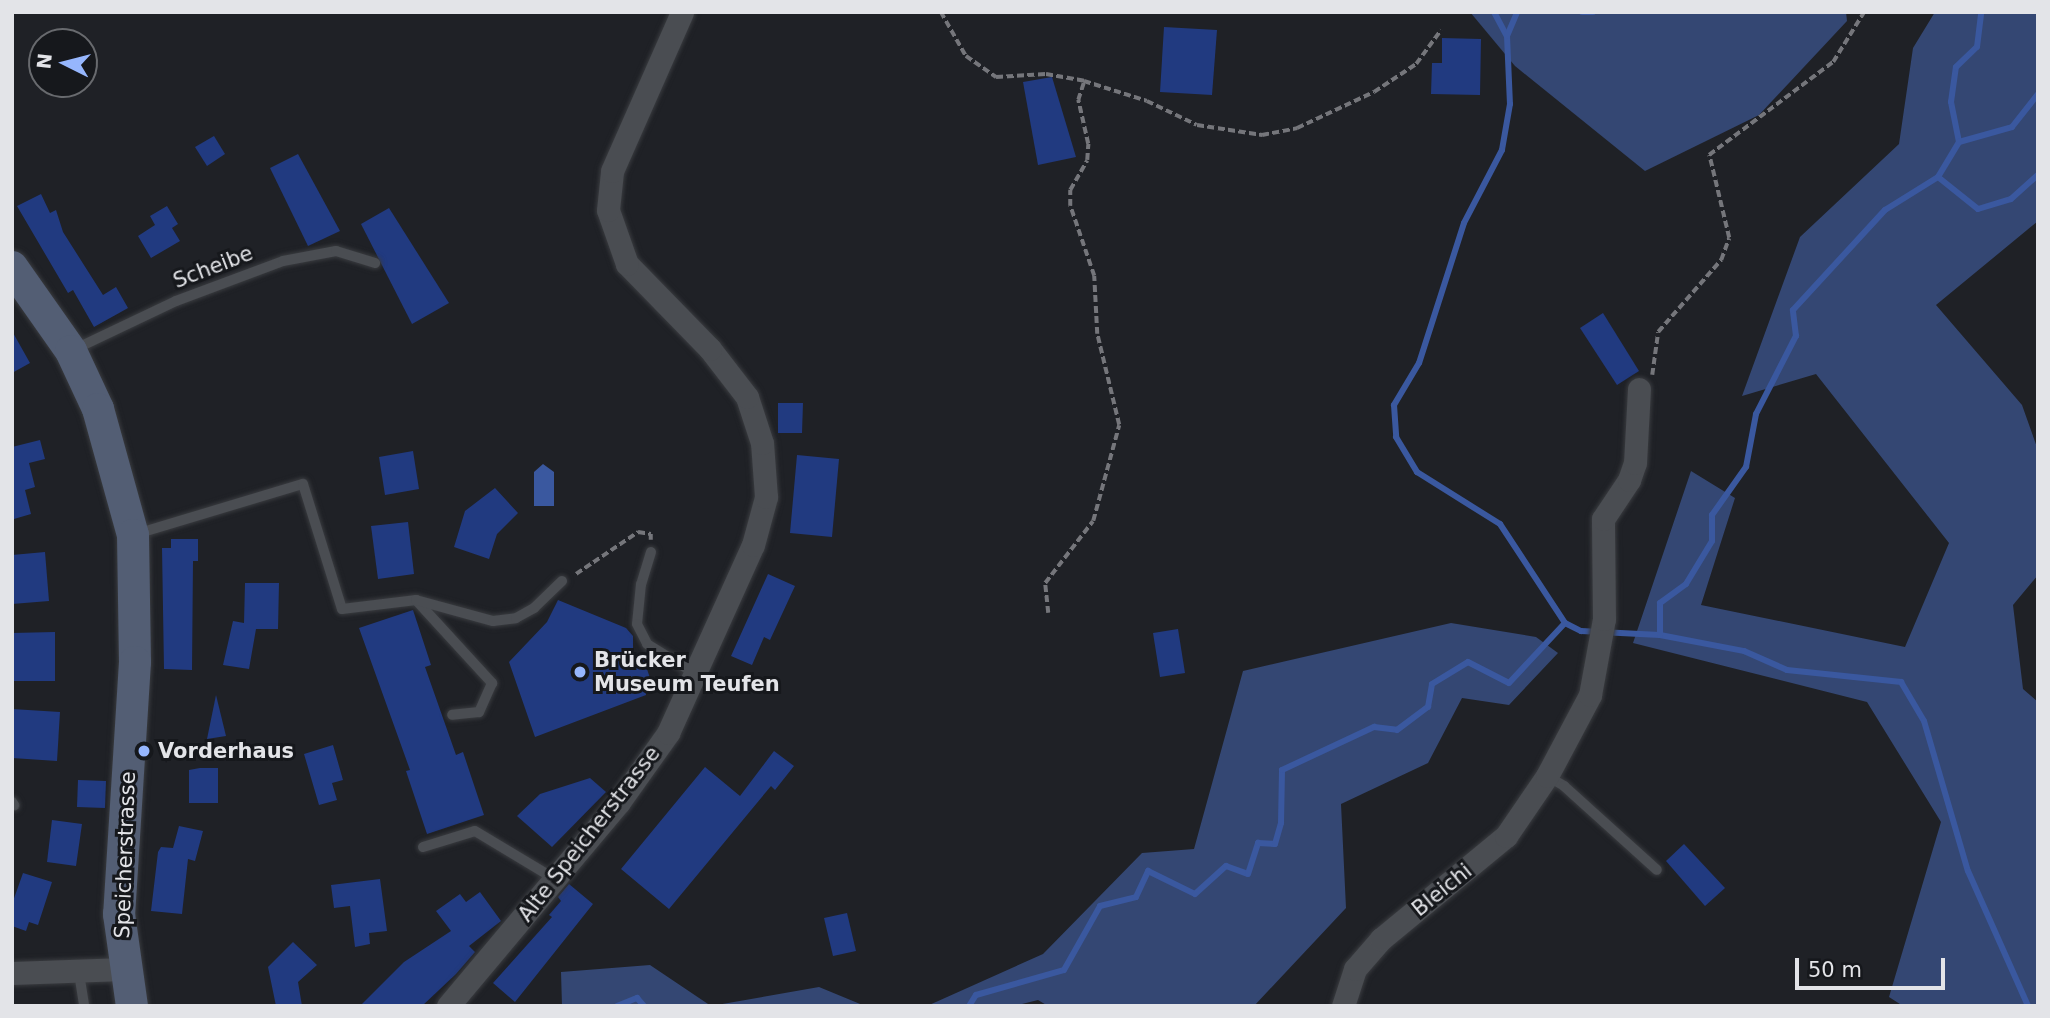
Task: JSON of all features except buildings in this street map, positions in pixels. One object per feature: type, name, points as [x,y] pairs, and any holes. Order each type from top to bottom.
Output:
[{"type":"main road","name":"Speicherstrasse","points":[[12,267],[71,351],[98,409],[133,535],[136,636],[120,914],[124,970],[132,1006]]},
{"type":"street","name":"Alte Speicherstrasse","points":[[448,1006],[647,766],[696,674],[753,545],[766,497],[762,443],[739,387],[710,349],[627,264],[608,210],[612,171],[682,12]]},
{"type":"street","name":"Bleichi","points":[[1343,1006],[1355,969],[1381,939],[1506,836],[1547,776],[1590,695],[1602,652],[1603,519],[1635,463],[1639,389]]},
{"type":"street","points":[[12,973],[124,970]]},
{"type":"lane","name":"Scheibe","points":[[71,351],[176,301],[282,261],[337,251],[375,263]]},
{"type":"lane","points":[[133,535],[303,484],[342,609],[416,600],[494,621],[516,618],[534,608],[562,581]]},
{"type":"lane","points":[[651,552],[640,584],[637,624],[647,644],[696,674]]},
{"type":"lane","points":[[416,600],[492,683],[479,712],[452,715]]},
{"type":"lane","points":[[1547,776],[1564,786],[1657,870]]},
{"type":"lane","points":[[423,848],[475,831],[555,879]]},
{"type":"lane","points":[[79,973],[84,1006]]},
{"type":"path","points":[[942,12],[966,56],[982,71],[996,77],[1046,74],[1084,81],[1147,101],[1197,125],[1262,135],[1297,128],[1374,92],[1416,64],[1441,30]]},
{"type":"path","points":[[1639,389],[1651,376],[1658,332],[1721,260],[1729,239],[1709,155],[1833,62],[1864,12]]},
{"type":"path","points":[[1048,613],[1045,583],[1093,521],[1119,425],[1097,334],[1094,276],[1070,206],[1070,190],[1087,160],[1088,144],[1078,100],[1084,81]]},
{"type":"path","points":[[562,581],[614,552],[638,532],[651,534],[651,552]]},
{"type":"shaded area","points":[[1470,12],[1846,12],[1847,21],[1759,115],[1645,171],[1515,66]]},
{"type":"shaded area","points":[[1935,12],[2038,12],[2038,221],[1936,305],[2022,405],[2038,450],[2038,575],[2013,605],[2023,689],[2038,702],[2038,1006],[1903,1006],[1889,997],[1941,822],[1867,702],[1633,643],[1691,471],[1735,498],[1701,605],[1905,647],[1949,543],[1816,374],[1742,396],[1800,237],[1899,144],[1913,48]]},
{"type":"shaded area","points":[[543,464],[554,472],[554,506],[534,506],[534,472]]},
{"type":"shaded area","points":[[1451,623],[1536,637],[1558,653],[1509,705],[1462,698],[1428,763],[1341,804],[1346,908],[1254,1006],[1048,1006],[1038,1000],[1014,1006],[927,1006],[1043,954],[1142,853],[1194,849],[1243,671]]},
{"type":"shaded area","points":[[650,965],[711,1006],[562,1006],[561,972]]},
{"type":"shaded area","points":[[819,987],[865,1006],[711,1006]]},
{"type":"waterway","points":[[1494,12],[1507,36],[1510,104],[1502,150],[1464,223],[1419,363],[1394,405],[1396,437],[1417,472],[1500,524],[1565,623],[1581,631],[1660,635],[1744,651],[1787,670],[1901,682],[1924,721],[1968,871],[2028,1006]]},
{"type":"waterway","points":[[1507,36],[1517,12]]},
{"type":"waterway","points":[[1582,12],[1593,12]]},
{"type":"waterway","points":[[1959,142],[1951,102],[1956,67],[1977,47],[1981,12]]},
{"type":"waterway","points":[[1938,177],[1959,142],[2012,127],[2038,94]]},
{"type":"waterway","points":[[1660,635],[1660,603],[1686,584],[1712,541],[1712,515],[1746,467],[1756,414],[1796,336],[1793,310],[1885,210],[1938,177],[1978,209],[2011,199],[2038,175]]},
{"type":"waterway","points":[[969,1006],[976,995],[1064,970],[1100,906],[1136,897],[1148,871],[1195,894],[1226,866],[1248,874],[1258,843],[1275,844],[1281,823],[1282,770],[1374,727],[1397,730],[1428,707],[1432,684],[1468,662],[1509,683],[1565,623]]},
{"type":"waterway","points":[[617,1006],[637,998],[644,1006]]},
{"type":"place","name":"Brücker Museum Teufen","points":[[580,672]]},
{"type":"place","name":"Vorderhaus","points":[[144,751]]}]
